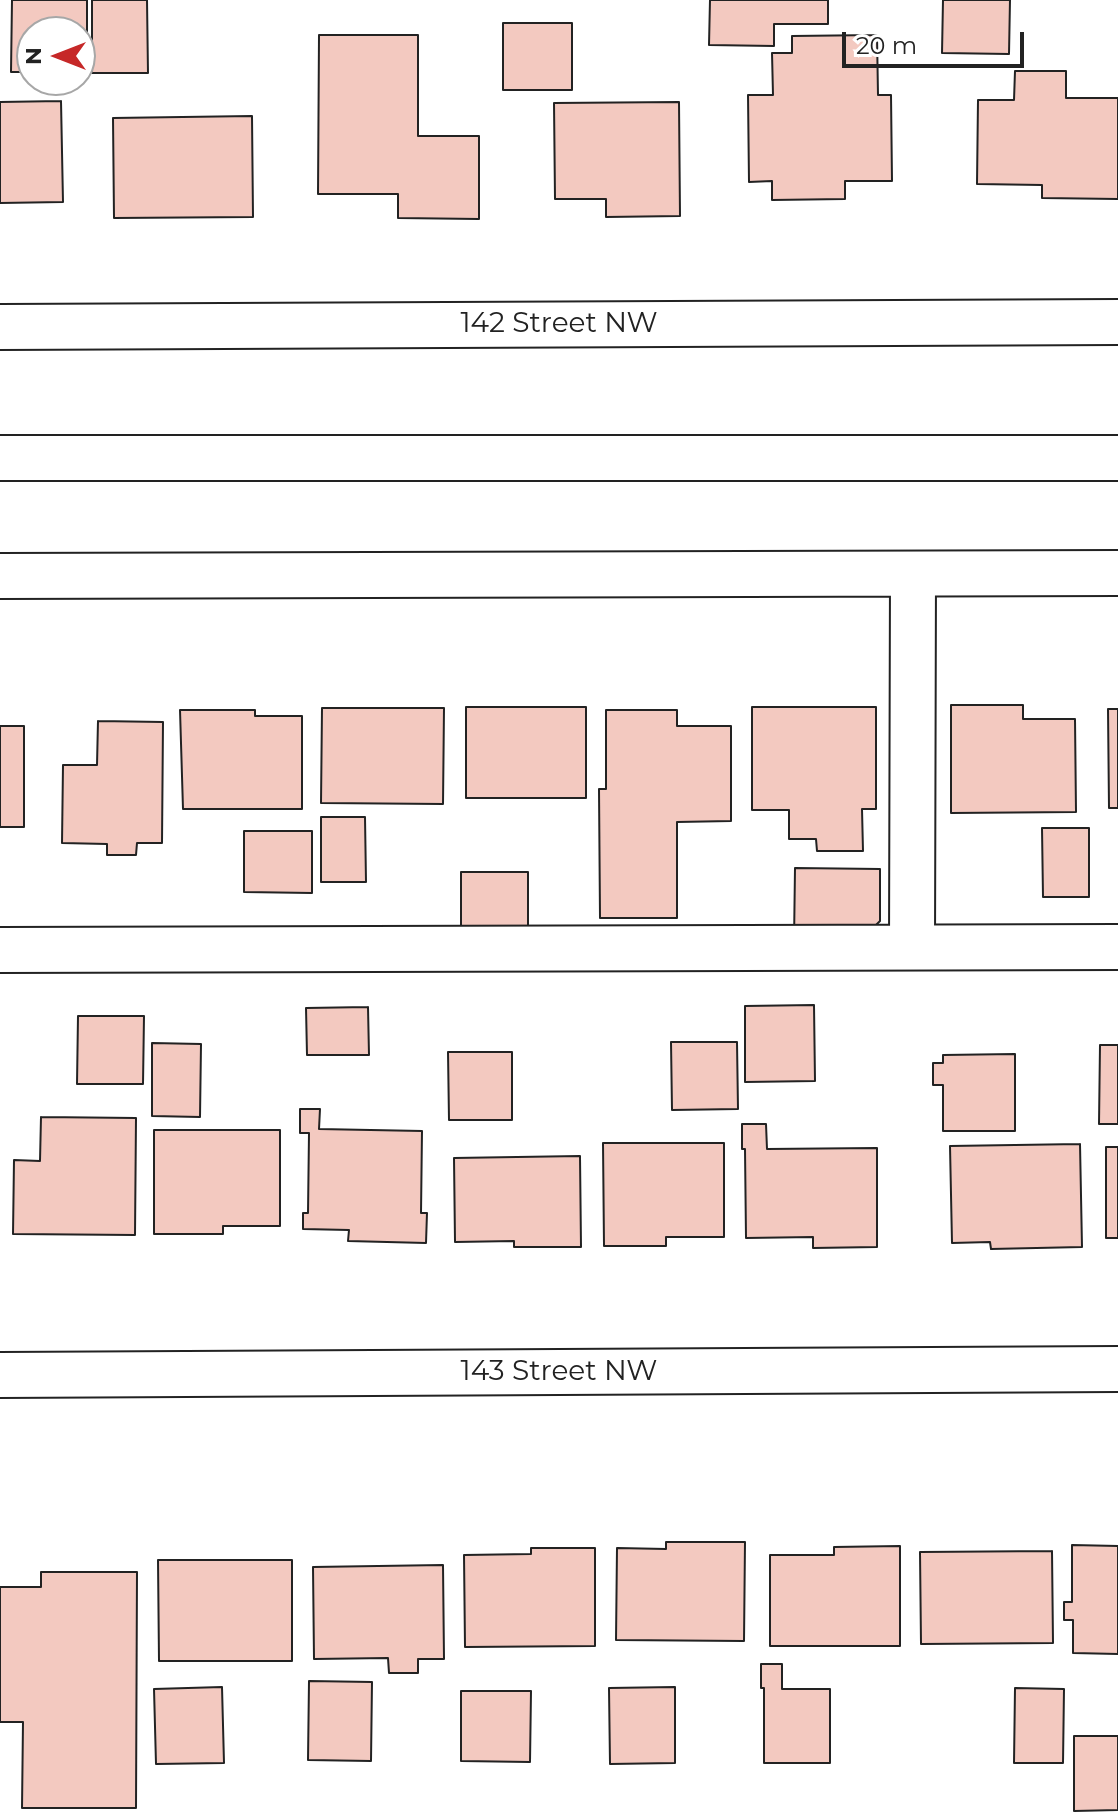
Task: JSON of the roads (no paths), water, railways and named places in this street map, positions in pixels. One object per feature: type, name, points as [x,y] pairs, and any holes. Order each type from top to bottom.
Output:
[{"type":"street","name":"142 Street NW","points":[[0,327],[1118,322]]},
{"type":"street","points":[[0,458],[1118,458]]},
{"type":"street","points":[[0,576],[1118,573]]},
{"type":"street","points":[[912,947],[913,574]]},
{"type":"street","points":[[0,950],[1118,947]]},
{"type":"street","name":"143 Street NW","points":[[0,1375],[1118,1369]]}]
